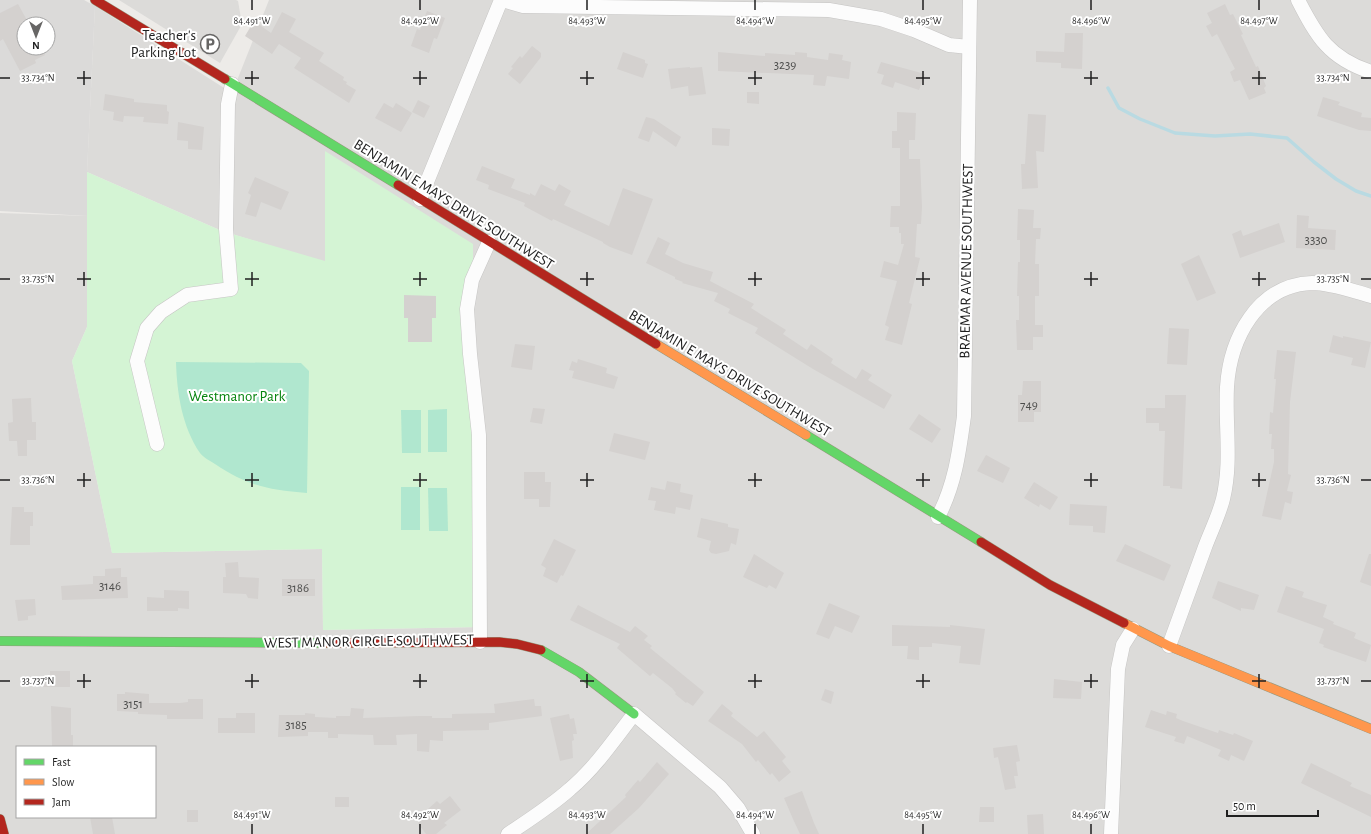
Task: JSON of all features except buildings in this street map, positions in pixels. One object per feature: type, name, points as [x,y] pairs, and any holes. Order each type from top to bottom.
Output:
[{"type":"street","name":"BENJAMIN E MAYS DRIVE SOUTHWEST","points":[[95,0],[1050,585],[1134,630],[1169,646],[1371,729]]},
{"type":"street","points":[[420,199],[501,0],[523,6],[829,10],[882,19],[914,30],[949,45],[969,47]]},
{"type":"street","name":"BRAEMAR AVENUE SOUTHWEST","points":[[938,517],[949,496],[960,451],[964,416],[970,0]]},
{"type":"street","points":[[1298,0],[1315,33],[1332,52],[1360,68],[1371,72]]},
{"type":"street","points":[[157,444],[137,361],[147,328],[161,312],[187,295],[230,288],[226,221],[228,104],[232,84]]},
{"type":"street","name":"WEST MANOR CIRCLE SOUTHWEST","points":[[0,641],[204,643],[480,642],[479,435],[470,354],[467,309],[472,280],[489,242]]},
{"type":"street","points":[[1169,646],[1223,499],[1228,462],[1227,389],[1229,368],[1238,338],[1254,310],[1265,300],[1279,291],[1312,283],[1331,285],[1371,296]]},
{"type":"street","points":[[1111,834],[1118,669],[1123,645],[1134,630]]},
{"type":"street","points":[[480,642],[518,644],[551,654],[572,667],[634,714],[720,787],[738,808],[753,834]]},
{"type":"street","points":[[508,834],[543,811],[571,789],[595,763],[634,714]]},
{"type":"street","points":[[0,819],[4,834]]},
{"type":"shaded area","points":[[0,0],[84,0],[95,6],[87,172],[87,216],[0,211]]},
{"type":"shaded area","name":"Teacher's Parking Lot","points":[[119,0],[236,0],[238,1],[242,24],[220,63]]},
{"type":"shaded area","points":[[269,0],[1371,0],[1371,834],[0,834],[0,213],[87,216],[87,327],[72,361],[112,553],[322,549],[323,630],[481,627],[325,152],[325,262],[222,231],[87,172],[95,6],[232,93]]},
{"type":"green space","name":"Westmanor Park","points":[[325,151],[473,244],[473,331],[481,627],[323,630],[322,549],[112,553],[72,361],[87,327],[87,172],[222,231],[325,261]]},
{"type":"green space","points":[[176,362],[301,363],[309,371],[307,493],[269,488],[248,482],[207,459],[200,453],[185,421],[179,398]]},
{"type":"green space","points":[[447,409],[447,452],[428,452],[428,410]]},
{"type":"green space","points":[[401,410],[421,410],[421,453],[402,453]]},
{"type":"green space","points":[[401,487],[420,487],[420,530],[401,530]]},
{"type":"green space","points":[[428,488],[447,488],[448,531],[429,531]]},
{"type":"waterway","points":[[1108,88],[1119,108],[1140,119],[1175,133],[1215,136],[1250,134],[1287,138],[1336,179],[1356,191],[1371,196]]},
{"type":"traffic: fast","points":[[225,79],[398,185]]},
{"type":"traffic: fast","points":[[806,435],[981,542]]},
{"type":"traffic: fast","points":[[0,641],[327,643]]},
{"type":"traffic: fast","points":[[541,650],[579,672],[634,714]]},
{"type":"traffic: slow","points":[[656,344],[806,435]]},
{"type":"traffic: slow","points":[[1124,623],[1169,646],[1371,729]]},
{"type":"traffic: jam","points":[[95,0],[225,79]]},
{"type":"traffic: jam","points":[[398,185],[656,344]]},
{"type":"traffic: jam","points":[[981,542],[1050,585],[1124,623]]},
{"type":"traffic: jam","points":[[327,643],[499,642],[517,644],[541,650]]},
{"type":"traffic: jam","points":[[0,819],[4,834]]},
{"type":"place","name":"Teacher's Parking Lot","points":[[210,44]]}]
